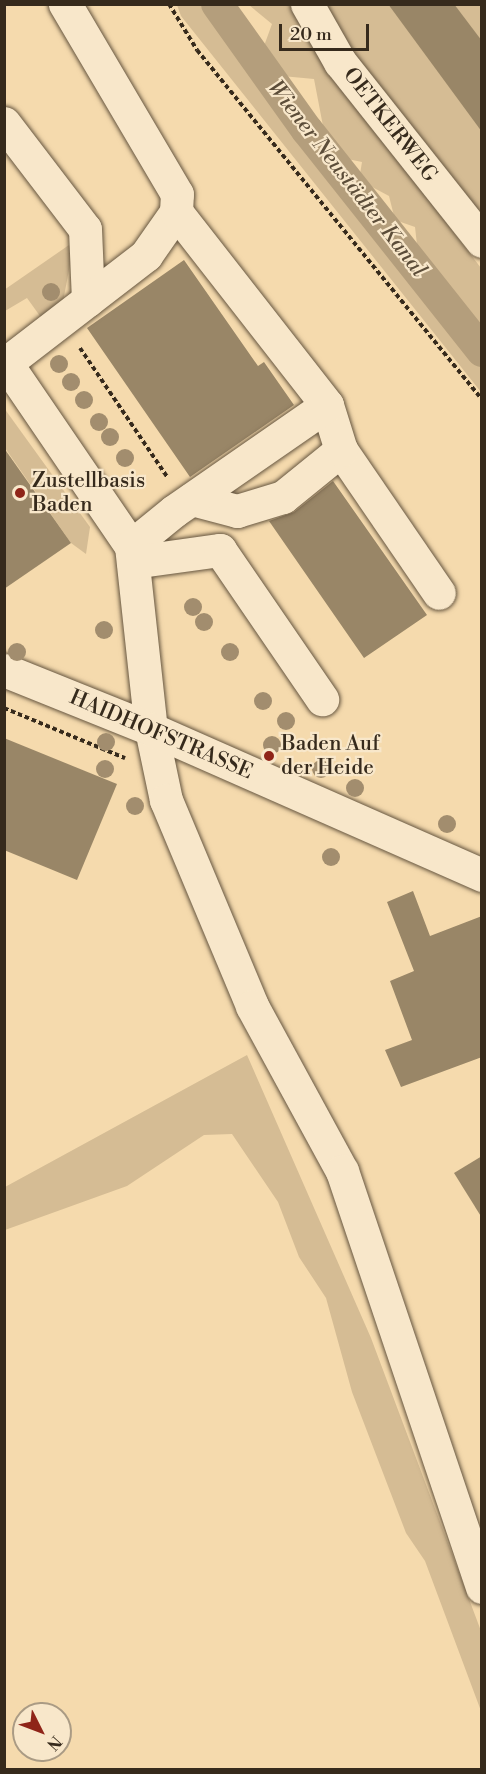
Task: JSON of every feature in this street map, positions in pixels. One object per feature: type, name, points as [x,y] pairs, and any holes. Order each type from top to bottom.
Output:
[{"type":"street","points":[[65,4],[177,194],[176,212],[147,255],[5,362],[132,554],[151,729],[166,800],[192,867],[252,1006],[342,1171],[482,1587]]},
{"type":"street","name":"OETKERWEG","points":[[307,4],[340,62],[482,241]]},
{"type":"street","points":[[4,123],[85,229],[88,300]]},
{"type":"street","points":[[176,212],[327,405],[342,450],[439,593]]},
{"type":"street","points":[[132,554],[189,501],[327,405]]},
{"type":"street","points":[[189,501],[237,511],[274,500],[342,450]]},
{"type":"street","points":[[132,554],[220,550],[322,699]]},
{"type":"street","name":"HAIDHOFSTRASSE","points":[[4,670],[151,729],[482,875]]},
{"type":"path","points":[[169,4],[197,50],[482,399]]},
{"type":"path","points":[[80,348],[189,501]]},
{"type":"shaded area","points":[[177,5],[203,5],[323,166],[359,199],[363,218],[383,235],[481,359],[481,392],[181,16]]},
{"type":"shaded area","points":[[249,5],[293,5],[378,134],[481,268],[481,342],[418,254],[415,227],[395,220],[389,196],[359,180],[362,162],[338,157],[323,126],[314,79],[282,76],[264,46],[272,24]]},
{"type":"shaded area","points":[[327,5],[481,5],[481,223],[367,80]]},
{"type":"shaded area","points":[[69,245],[73,249],[61,312],[45,323],[27,298],[5,311],[4,290]]},
{"type":"shaded area","points":[[4,408],[90,527],[86,554],[71,543],[5,448]]},
{"type":"shaded area","points":[[247,1055],[371,1338],[481,1631],[481,1711],[425,1561],[406,1533],[352,1392],[326,1298],[299,1257],[278,1202],[232,1134],[204,1135],[127,1186],[5,1230],[5,1187]]},
{"type":"building","points":[[388,4],[454,4],[482,41],[482,132]]},
{"type":"building","points":[[184,260],[258,366],[264,362],[294,405],[190,477],[87,328]]},
{"type":"building","name":"Zustellbasis Baden","points":[[4,448],[71,543],[4,589]]},
{"type":"building","points":[[333,481],[427,615],[364,658],[269,521],[294,512]]},
{"type":"building","points":[[4,738],[117,784],[77,880],[4,850]]},
{"type":"building","points":[[413,891],[430,936],[482,916],[482,1057],[401,1087],[385,1050],[412,1040],[390,981],[414,971],[387,902]]},
{"type":"building","points":[[482,1156],[482,1218],[454,1173]]},
{"type":"waterway","name":"Wiener Neustädter Kanal","points":[[217,4],[307,130],[482,351]]},
{"type":"place","name":"Zustellbasis Baden","points":[[20,493]]},
{"type":"place","name":"Baden Auf der Heide","points":[[269,756]]}]
